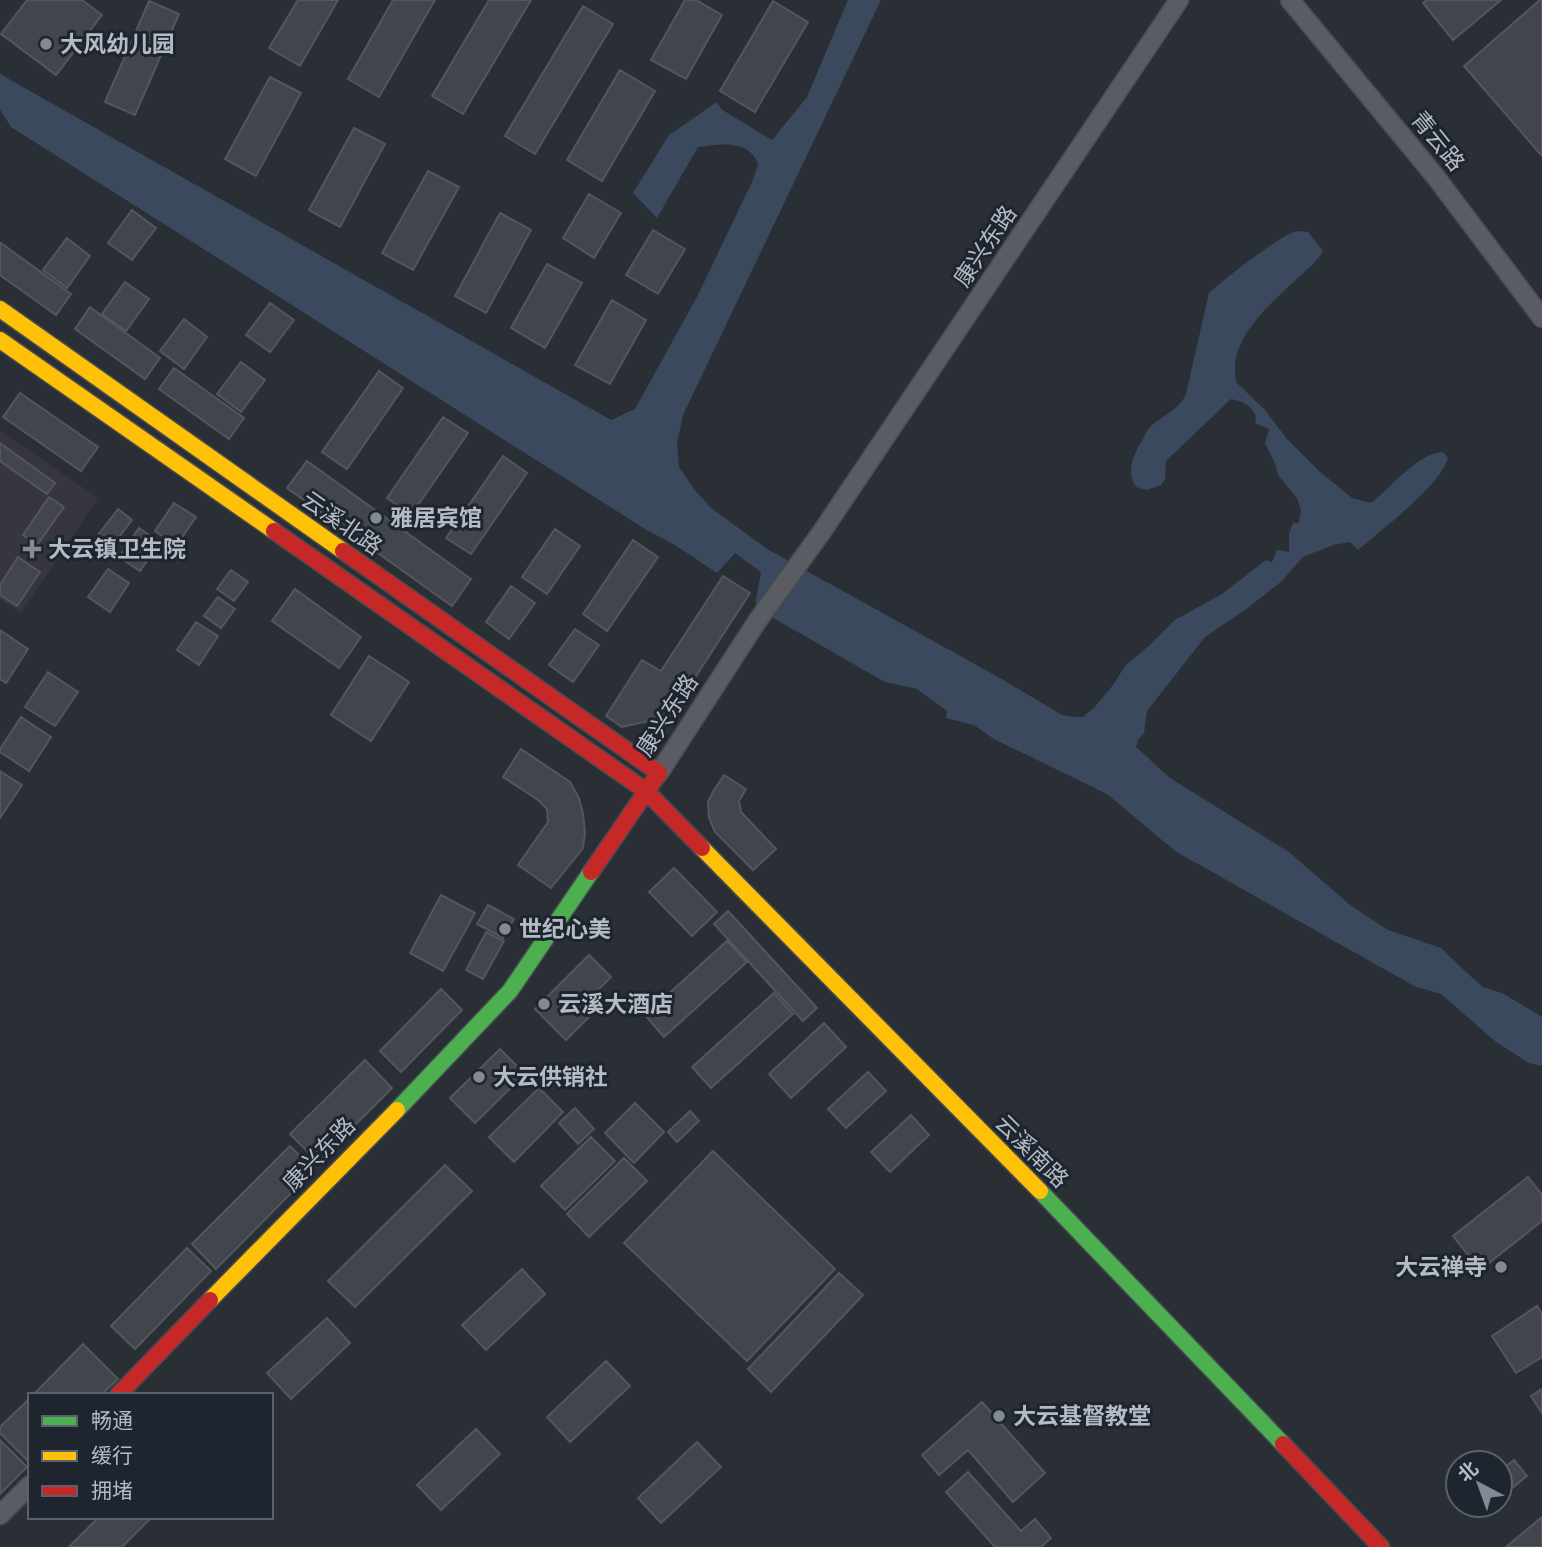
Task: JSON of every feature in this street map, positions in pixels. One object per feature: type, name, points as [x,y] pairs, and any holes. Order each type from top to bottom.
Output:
[{"type":"street","name":"康兴东路","points":[[120,1393],[510,991],[1179,0]]},
{"type":"street","name":"青云路","points":[[1290,0],[1436,176],[1542,318]]},
{"type":"street","name":"云溪北路","points":[[0,309],[659,773]]},
{"type":"street","name":"云溪北路","points":[[0,340],[646,791]]},
{"type":"street","name":"云溪南路","points":[[646,791],[1067,1218],[1381,1547]]},
{"type":"street","points":[[0,1515],[28,1487]]},
{"type":"shaded area","name":"大云镇卫生院","points":[[0,430],[98,498],[21,613],[0,599]]},
{"type":"water","points":[[848,0],[881,0],[683,415],[677,443],[679,467],[711,508],[767,549],[1062,715],[1083,717],[1113,685],[1125,666],[1175,620],[1222,594],[1266,560],[1272,562],[1277,550],[1289,552],[1289,533],[1293,523],[1299,523],[1301,510],[1297,498],[1278,475],[1265,443],[1269,429],[1255,423],[1256,416],[1246,404],[1231,399],[1166,461],[1165,479],[1161,485],[1147,490],[1136,487],[1131,470],[1136,452],[1149,429],[1175,408],[1186,394],[1209,293],[1289,234],[1297,231],[1308,232],[1323,251],[1250,327],[1237,353],[1236,382],[1319,471],[1352,498],[1371,503],[1423,459],[1443,452],[1448,458],[1443,469],[1422,494],[1358,550],[1350,542],[1333,545],[1303,557],[1282,581],[1205,637],[1147,711],[1144,733],[1136,747],[1170,778],[1289,852],[1350,905],[1388,930],[1441,948],[1483,987],[1504,994],[1542,1017],[1542,1066],[1529,1063],[1496,1042],[1441,994],[1414,986],[1175,851],[1107,794],[994,739],[974,725],[946,718],[947,711],[917,689],[885,682],[756,608],[761,572],[735,553],[717,573],[11,127],[0,109],[0,74],[611,420],[635,409],[697,297],[758,165],[753,155],[741,147],[698,147],[657,218],[633,193],[669,135],[717,102],[721,109],[772,140],[807,97]]},
{"type":"building","points":[[27,0],[82,0],[102,15],[56,75],[1,34]]},
{"type":"building","points":[[298,0],[338,0],[300,66],[269,48]]},
{"type":"building","points":[[393,0],[435,0],[379,97],[348,79]]},
{"type":"building","points":[[489,0],[531,0],[463,114],[432,96]]},
{"type":"building","points":[[685,0],[696,0],[722,15],[686,79],[651,60]]},
{"type":"building","points":[[1427,0],[1501,0],[1453,40],[1423,3]]},
{"type":"building","points":[[1542,0],[1542,156],[1464,66]]},
{"type":"building","points":[[149,1],[179,14],[135,115],[105,102]]},
{"type":"building","points":[[773,1],[808,22],[755,112],[720,91]]},
{"type":"building","points":[[583,6],[613,24],[535,154],[505,136]]},
{"type":"building","points":[[620,70],[655,91],[602,181],[567,160]]},
{"type":"building","points":[[270,77],[301,93],[256,176],[225,159]]},
{"type":"building","points":[[354,128],[385,144],[340,227],[309,210]]},
{"type":"building","points":[[428,171],[459,187],[413,270],[382,253]]},
{"type":"building","points":[[589,194],[621,213],[594,258],[563,238]]},
{"type":"building","points":[[132,210],[156,228],[132,260],[108,243]]},
{"type":"building","points":[[500,213],[531,230],[486,313],[455,296]]},
{"type":"building","points":[[653,230],[685,249],[658,294],[626,275]]},
{"type":"building","points":[[67,238],[90,256],[67,288],[43,270]]},
{"type":"building","points":[[1,243],[71,294],[56,315],[0,275]]},
{"type":"building","points":[[547,264],[582,283],[545,348],[511,328]]},
{"type":"building","points":[[125,282],[149,299],[126,331],[102,314]]},
{"type":"building","points":[[612,300],[646,320],[610,384],[575,365]]},
{"type":"building","points":[[270,303],[294,320],[270,352],[246,335]]},
{"type":"building","points":[[90,307],[160,358],[145,379],[75,329]]},
{"type":"building","points":[[184,319],[207,337],[184,369],[160,351]]},
{"type":"building","points":[[241,362],[265,380],[241,412],[217,394]]},
{"type":"building","points":[[174,368],[244,418],[229,439],[159,389]]},
{"type":"building","points":[[379,371],[403,388],[347,469],[322,452]]},
{"type":"building","points":[[20,393],[98,447],[81,471],[3,417]]},
{"type":"building","points":[[443,417],[468,433],[411,515],[387,498]]},
{"type":"building","points":[[0,443],[55,483],[47,494],[0,461]]},
{"type":"building","points":[[503,456],[527,473],[471,554],[446,538]]},
{"type":"building","points":[[307,461],[471,579],[452,606],[287,488]]},
{"type":"building","points":[[49,497],[64,507],[37,545],[23,535]]},
{"type":"building","points":[[174,503],[196,517],[176,546],[155,531]]},
{"type":"building","points":[[118,509],[132,520],[112,546],[98,535]]},
{"type":"building","points":[[139,528],[160,542],[140,571],[119,557]]},
{"type":"building","points":[[555,529],[580,546],[547,594],[522,577]]},
{"type":"building","points":[[633,540],[658,557],[607,631],[583,614]]},
{"type":"building","points":[[18,557],[40,572],[17,606],[0,595],[0,585]]},
{"type":"building","points":[[108,569],[129,583],[110,612],[88,597]]},
{"type":"building","points":[[231,570],[248,582],[234,601],[217,589]]},
{"type":"building","points":[[723,576],[750,593],[670,716],[622,727],[606,716],[642,660],[661,671]]},
{"type":"building","points":[[511,586],[535,603],[509,639],[486,622]]},
{"type":"building","points":[[295,589],[361,637],[339,668],[272,621]]},
{"type":"building","points":[[218,597],[235,609],[221,628],[204,616]]},
{"type":"building","points":[[196,622],[218,636],[199,665],[177,650]]},
{"type":"building","points":[[575,629],[599,645],[573,682],[549,665]]},
{"type":"building","points":[[0,630],[28,649],[6,683],[0,679]]},
{"type":"building","points":[[369,656],[409,682],[371,741],[331,715]]},
{"type":"building","points":[[48,672],[78,692],[55,726],[25,707]]},
{"type":"building","points":[[21,717],[51,737],[29,771],[0,752]]},
{"type":"building","points":[[521,749],[570,782],[579,798],[583,814],[583,848],[551,888],[518,865],[548,822],[547,809],[538,800],[503,777]]},
{"type":"building","points":[[0,771],[22,785],[0,818]]},
{"type":"building","points":[[724,775],[746,789],[739,801],[741,812],[776,849],[753,870],[715,832],[709,818],[708,802]]},
{"type":"building","points":[[674,868],[717,912],[692,936],[649,892]]},
{"type":"building","points":[[441,895],[475,913],[443,971],[410,953]]},
{"type":"building","points":[[488,905],[514,919],[503,938],[477,924]]},
{"type":"building","points":[[728,911],[817,1008],[803,1021],[714,924]]},
{"type":"building","points":[[486,932],[504,941],[483,979],[466,970]]},
{"type":"building","points":[[727,941],[747,962],[664,1037],[645,1015]]},
{"type":"building","points":[[589,955],[611,977],[585,1003],[594,1012],[566,1040],[535,1009]]},
{"type":"building","points":[[441,989],[462,1010],[401,1072],[380,1051]]},
{"type":"building","points":[[774,993],[793,1014],[711,1088],[692,1067]]},
{"type":"building","points":[[824,1023],[846,1047],[791,1098],[769,1074]]},
{"type":"building","points":[[500,1049],[525,1074],[475,1123],[450,1098]]},
{"type":"building","points":[[365,1060],[392,1088],[318,1162],[290,1134]]},
{"type":"building","points":[[868,1072],[886,1091],[846,1128],[828,1109]]},
{"type":"building","points":[[539,1088],[563,1112],[514,1162],[489,1137]]},
{"type":"building","points":[[635,1103],[664,1132],[634,1163],[605,1133]]},
{"type":"building","points":[[575,1108],[594,1129],[578,1144],[559,1123]]},
{"type":"building","points":[[690,1111],[699,1121],[677,1142],[668,1132]]},
{"type":"building","points":[[911,1115],[929,1135],[890,1172],[871,1152]]},
{"type":"building","points":[[591,1137],[615,1161],[565,1210],[541,1186]]},
{"type":"building","points":[[290,1146],[314,1170],[216,1269],[192,1244]]},
{"type":"building","points":[[713,1151],[835,1269],[747,1361],[624,1243]]},
{"type":"building","points":[[624,1158],[647,1181],[589,1237],[567,1214]]},
{"type":"building","points":[[445,1165],[472,1191],[355,1307],[328,1281]]},
{"type":"building","points":[[1528,1177],[1542,1195],[1542,1221],[1480,1270],[1453,1236]]},
{"type":"building","points":[[187,1248],[211,1271],[135,1349],[111,1326]]},
{"type":"building","points":[[522,1269],[545,1294],[486,1350],[462,1325]]},
{"type":"building","points":[[839,1273],[863,1295],[771,1392],[748,1369]]},
{"type":"building","points":[[1537,1306],[1542,1314],[1542,1357],[1516,1373],[1492,1336]]},
{"type":"building","points":[[327,1318],[350,1343],[291,1399],[267,1373]]},
{"type":"building","points":[[83,1344],[118,1379],[103,1393],[35,1393]]},
{"type":"building","points":[[606,1361],[630,1386],[570,1442],[547,1417]]},
{"type":"building","points":[[1542,1389],[1542,1413],[1531,1396]]},
{"type":"building","points":[[28,1400],[28,1461],[0,1433],[0,1427]]},
{"type":"building","points":[[982,1402],[1045,1473],[1013,1502],[968,1450],[939,1475],[922,1455]]},
{"type":"building","points":[[476,1429],[500,1454],[441,1510],[417,1485]]},
{"type":"building","points":[[0,1440],[27,1467],[0,1494]]},
{"type":"building","points":[[697,1442],[721,1467],[661,1523],[638,1498]]},
{"type":"building","points":[[1514,1460],[1527,1476],[1514,1487]]},
{"type":"building","points":[[968,1472],[1021,1531],[1035,1519],[1051,1538],[1041,1547],[995,1547],[946,1492]]},
{"type":"building","points":[[1542,1517],[1542,1547],[1506,1547]]},
{"type":"building","points":[[97,1519],[150,1519],[122,1547],[69,1547]]},
{"type":"traffic: fast","points":[[397,1110],[510,991],[591,872]]},
{"type":"traffic: fast","points":[[1040,1191],[1283,1444]]},
{"type":"traffic: slow","points":[[0,309],[343,551]]},
{"type":"traffic: slow","points":[[0,340],[274,531]]},
{"type":"traffic: slow","points":[[702,848],[1040,1191]]},
{"type":"traffic: slow","points":[[210,1300],[397,1110]]},
{"type":"traffic: jam","points":[[274,531],[646,791],[702,848]]},
{"type":"traffic: jam","points":[[343,551],[659,773],[591,872]]},
{"type":"traffic: jam","points":[[120,1393],[210,1300]]},
{"type":"traffic: jam","points":[[1283,1444],[1381,1547]]},
{"type":"place","name":"大风幼儿园","points":[[46,44]]},
{"type":"place","name":"雅居宾馆","points":[[376,518]]},
{"type":"place","name":"大云镇卫生院","points":[[32,549]]},
{"type":"place","name":"世纪心美","points":[[505,929]]},
{"type":"place","name":"云溪大酒店","points":[[544,1004]]},
{"type":"place","name":"大云供销社","points":[[479,1077]]},
{"type":"place","name":"大云禅寺","points":[[1501,1267]]},
{"type":"place","name":"大云基督教堂","points":[[999,1416]]}]
